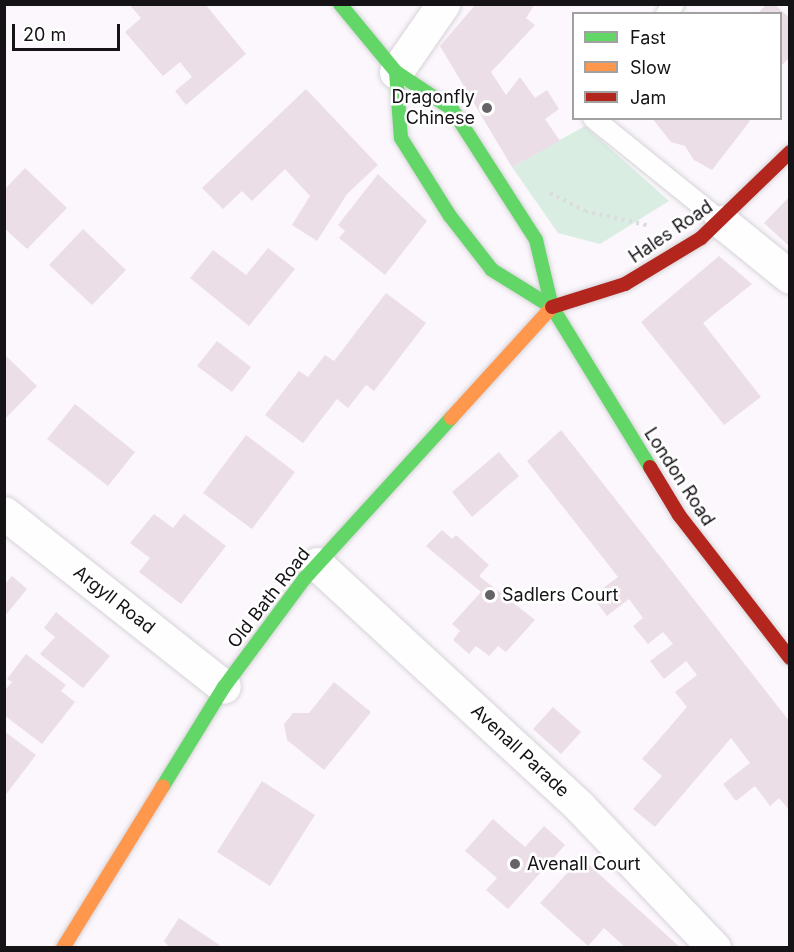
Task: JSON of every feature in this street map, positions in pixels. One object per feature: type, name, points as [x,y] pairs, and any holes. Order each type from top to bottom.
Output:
[{"type":"main road","name":"London Road","points":[[340,4],[396,72],[452,109],[536,240],[552,307],[679,515],[789,658]]},
{"type":"main road","name":"London Road","points":[[396,72],[401,138],[450,216],[492,270],[552,307]]},
{"type":"main road","name":"Hales Road","points":[[552,307],[625,285],[711,230],[789,152]]},
{"type":"main road","name":"Old Bath Road","points":[[63,948],[224,687],[317,564],[552,307]]},
{"type":"street","points":[[396,72],[443,4]]},
{"type":"street","points":[[711,230],[789,277]]},
{"type":"street","name":"Argyll Road","points":[[4,513],[224,687]]},
{"type":"street","name":"Avenall Parade","points":[[317,564],[579,806],[714,948]]},
{"type":"lane","points":[[595,120],[711,230]]},
{"type":"path","points":[[545,191],[585,211],[711,230]]},
{"type":"green space","points":[[585,126],[669,201],[600,244],[558,233],[512,167]]},
{"type":"building","points":[[129,4],[205,4],[246,54],[186,105],[175,91],[192,77],[180,62],[163,76],[125,32],[141,18]]},
{"type":"building","points":[[476,4],[535,4],[526,18],[535,25],[491,72],[506,95],[520,77],[535,98],[547,90],[559,109],[545,119],[560,141],[512,167],[440,46]]},
{"type":"building","points":[[766,5],[775,5],[790,18],[790,57],[782,65],[782,12],[759,12]]},
{"type":"building","points":[[306,89],[378,165],[347,194],[317,241],[292,225],[310,196],[285,169],[252,201],[242,191],[223,209],[202,188]]},
{"type":"building","points":[[654,120],[750,121],[712,170],[694,160],[685,146],[671,142]]},
{"type":"building","points":[[25,168],[67,208],[27,249],[4,228],[4,190]]},
{"type":"building","points":[[378,174],[427,221],[385,275],[339,238],[345,231],[338,225]]},
{"type":"building","points":[[790,196],[790,247],[764,223]]},
{"type":"building","points":[[83,229],[126,270],[92,305],[49,265]]},
{"type":"building","points":[[268,248],[295,269],[249,326],[190,278],[213,250],[246,275]]},
{"type":"building","points":[[719,256],[752,284],[703,323],[761,397],[724,425],[641,322]]},
{"type":"building","points":[[386,293],[426,323],[374,391],[366,385],[348,408],[337,399],[303,443],[265,415],[299,371],[308,377],[325,355],[334,361]]},
{"type":"building","points":[[217,341],[251,367],[232,392],[197,366]]},
{"type":"building","points":[[4,354],[37,386],[4,420]]},
{"type":"building","points":[[75,404],[135,452],[108,486],[47,439]]},
{"type":"building","points":[[561,430],[790,722],[790,811],[779,798],[770,806],[755,786],[736,801],[723,784],[750,763],[731,738],[655,827],[633,809],[662,776],[642,759],[687,707],[675,692],[697,675],[686,661],[664,679],[650,661],[673,644],[663,632],[648,644],[633,626],[643,618],[629,599],[607,616],[592,596],[618,577],[527,461]]},
{"type":"building","points":[[246,435],[295,472],[252,529],[203,493]]},
{"type":"building","points":[[499,452],[519,476],[472,517],[452,492]]},
{"type":"building","points":[[154,514],[173,528],[184,514],[226,546],[181,604],[139,572],[150,558],[130,543]]},
{"type":"building","name":"Sadlers Court","points":[[442,530],[452,539],[456,535],[489,565],[479,576],[535,620],[506,652],[498,646],[489,656],[476,646],[469,654],[453,640],[460,631],[452,624],[481,592],[426,546]]},
{"type":"building","points":[[12,576],[27,589],[4,617],[4,585]]},
{"type":"building","points":[[56,612],[110,656],[83,688],[40,654],[55,637],[44,628]]},
{"type":"building","points":[[26,654],[66,685],[61,691],[75,702],[42,744],[4,715],[4,691],[12,682],[7,679]]},
{"type":"building","points":[[334,682],[371,712],[324,770],[287,740],[284,724],[293,713],[309,713]]},
{"type":"building","points":[[553,707],[581,732],[561,754],[533,729]]},
{"type":"building","points":[[4,731],[36,755],[4,797]]},
{"type":"building","points":[[262,781],[315,815],[270,886],[217,852]]},
{"type":"building","name":"Avenall Court","points":[[493,819],[525,847],[544,826],[565,845],[508,909],[486,890],[497,878],[465,851]]},
{"type":"building","points":[[581,858],[681,948],[626,948],[604,928],[588,946],[540,903]]},
{"type":"building","points":[[179,918],[224,948],[170,948],[164,941]]},
{"type":"traffic: fast","points":[[340,4],[396,72],[452,109],[536,240],[552,307],[650,467]]},
{"type":"traffic: fast","points":[[396,72],[401,138],[450,216],[492,270],[552,307]]},
{"type":"traffic: fast","points":[[163,786],[224,687],[305,578],[451,418]]},
{"type":"traffic: slow","points":[[451,418],[552,307]]},
{"type":"traffic: slow","points":[[63,948],[163,786]]},
{"type":"traffic: jam","points":[[552,307],[625,284],[701,238],[790,152]]},
{"type":"traffic: jam","points":[[650,467],[679,515],[790,658]]},
{"type":"place","name":"Dragonfly Chinese","points":[[487,108]]},
{"type":"place","name":"Sadlers Court","points":[[490,595]]},
{"type":"place","name":"Avenall Court","points":[[515,864]]}]
